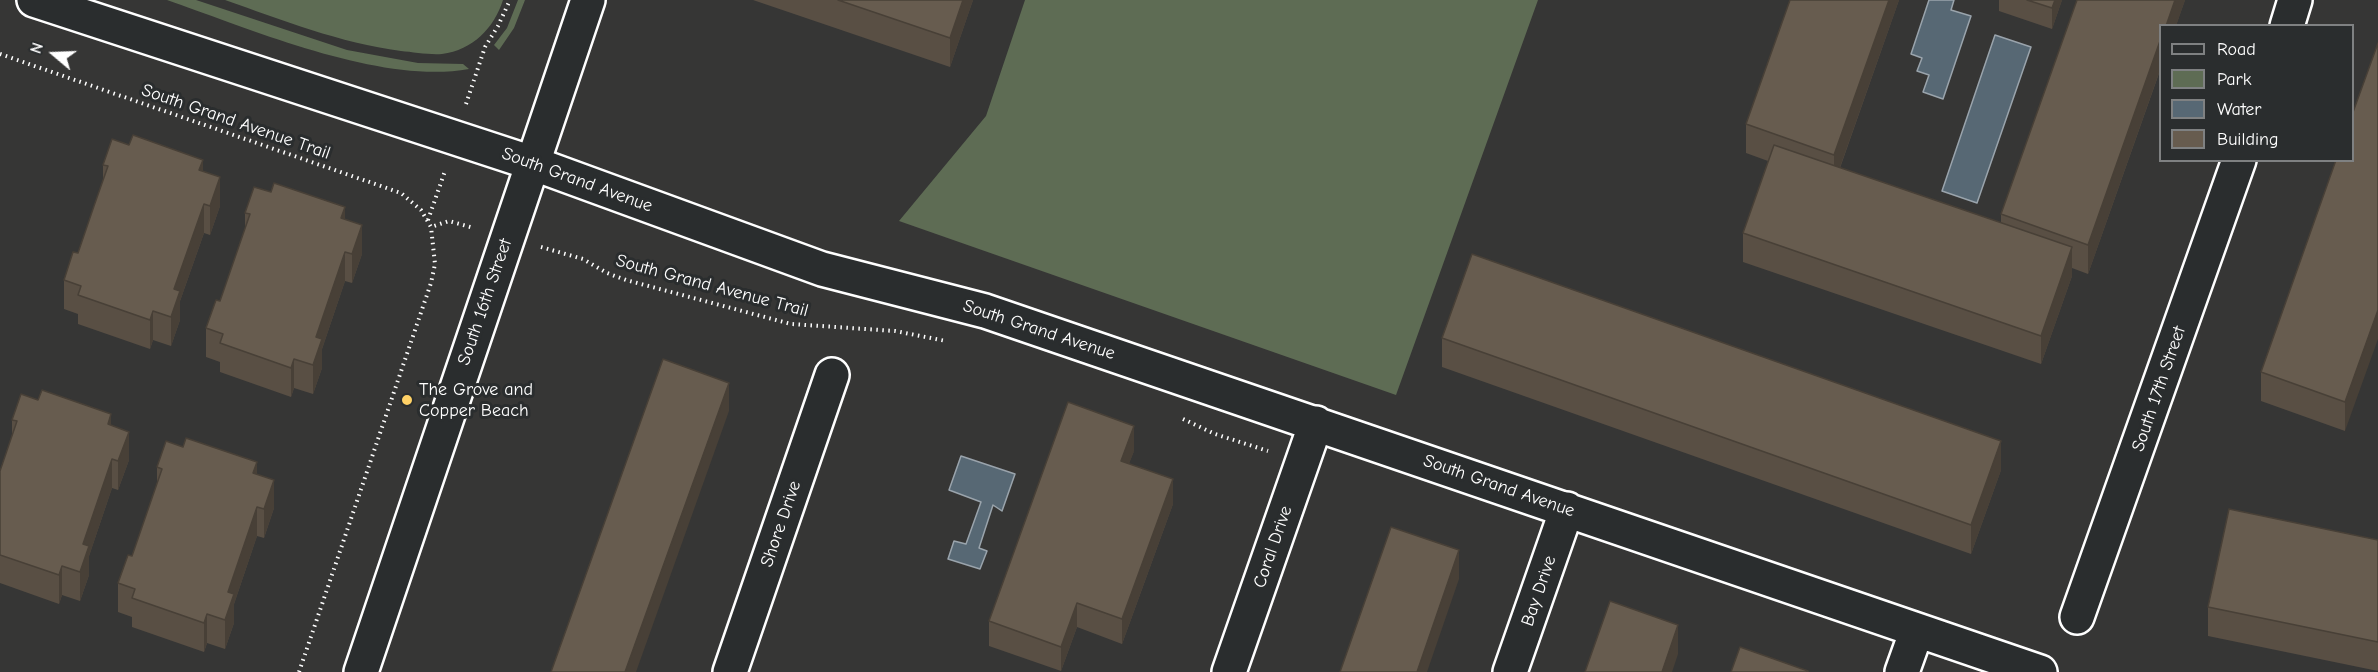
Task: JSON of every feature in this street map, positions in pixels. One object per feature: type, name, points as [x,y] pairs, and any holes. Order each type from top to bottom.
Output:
[{"type":"street","name":"South Grand Avenue","points":[[34,0],[532,164],[822,269],[985,311],[2040,672]]},
{"type":"street","name":"South 16th Street","points":[[361,672],[588,0]]},
{"type":"street","points":[[2287,24],[2295,0]]},
{"type":"street","name":"South 17th Street","points":[[2077,617],[2238,162]]},
{"type":"street","name":"Shore Drive","points":[[730,672],[832,375]]},
{"type":"street","name":"Coral Drive","points":[[1229,672],[1316,423]]},
{"type":"street","name":"Bay Drive","points":[[1510,672],[1567,509]]},
{"type":"street","points":[[1902,672],[1917,630]]},
{"type":"path","points":[[479,62],[510,0]]},
{"type":"path","name":"South Grand Avenue Trail","points":[[0,54],[401,194],[411,200],[431,227]]},
{"type":"path","points":[[427,221],[436,199]]},
{"type":"path","points":[[299,672],[431,283],[435,264],[431,227],[449,221]]},
{"type":"path","name":"South Grand Avenue Trail","points":[[564,253],[583,259],[607,273],[626,280],[791,324],[895,331],[952,343]]},
{"type":"path","points":[[1178,416],[1215,434],[1302,463]]},
{"type":"green space","points":[[167,0],[196,0],[347,50],[418,63],[463,64],[469,69],[434,72],[396,69],[356,62],[276,39]]},
{"type":"green space","points":[[225,0],[503,0],[494,20],[473,43],[453,52],[426,54],[356,42],[312,30]]},
{"type":"green space","points":[[518,0],[525,0],[514,28],[499,50],[494,45],[507,28]]},
{"type":"green space","points":[[1025,0],[1538,0],[1396,395],[899,221],[986,116]]},
{"type":"water","points":[[1929,0],[1954,0],[1951,10],[1971,16],[1943,99],[1923,92],[1929,75],[1917,71],[1922,58],[1911,54]]},
{"type":"water","points":[[1995,35],[2031,47],[1977,203],[1942,191]]},
{"type":"water","points":[[961,456],[1015,474],[1002,511],[993,505],[979,548],[987,551],[980,569],[948,559],[954,541],[966,544],[981,502],[949,490]]},
{"type":"building","points":[[838,0],[963,0],[950,38]]},
{"type":"building","points":[[1790,0],[1889,0],[1834,155],[1746,124]]},
{"type":"building","points":[[2027,0],[2055,0],[2052,8]]},
{"type":"building","points":[[2077,0],[2175,0],[2167,24],[2159,24],[2159,44],[2088,245],[2001,214]]},
{"type":"building","points":[[2378,43],[2378,310],[2345,402],[2261,372],[2335,162],[2354,162],[2354,109]]},
{"type":"building","points":[[133,135],[203,160],[199,170],[220,177],[210,206],[204,204],[174,289],[180,291],[171,317],[153,311],[150,320],[78,295],[81,286],[64,280],[73,252],[78,253],[108,166],[103,165],[112,139],[129,145]]},
{"type":"building","points":[[1774,145],[2072,247],[2041,336],[1743,233]]},
{"type":"building","points":[[274,183],[345,207],[341,218],[362,225],[352,254],[345,252],[316,337],[322,339],[313,365],[294,359],[291,368],[220,343],[223,334],[206,328],[216,300],[220,301],[250,214],[245,213],[254,187],[271,192]]},
{"type":"building","points":[[1472,254],[2001,441],[1971,525],[1442,338]]},
{"type":"building","points":[[663,359],[729,383],[625,672],[551,672]]},
{"type":"building","points":[[42,390],[111,414],[108,424],[129,432],[118,461],[112,459],[83,544],[89,546],[80,572],[62,566],[59,575],[0,555],[0,471],[17,421],[12,420],[21,394],[38,400]]},
{"type":"building","points":[[1068,402],[1134,426],[1121,461],[1173,479],[1122,619],[1077,603],[1061,647],[989,621]]},
{"type":"building","points":[[186,438],[257,462],[253,473],[274,480],[264,509],[257,507],[228,592],[234,594],[225,620],[207,614],[204,623],[132,598],[135,589],[118,583],[128,555],[132,556],[162,469],[157,467],[166,441],[183,447]]},
{"type":"building","points":[[2229,509],[2378,540],[2378,642],[2208,607]]},
{"type":"building","points":[[1391,527],[1459,550],[1417,672],[1340,672]]},
{"type":"building","points":[[1610,601],[1678,625],[1662,672],[1585,672]]},
{"type":"building","points":[[1740,647],[1808,671],[1808,672],[1731,672]]},
{"type":"place","name":"The Grove and Copper Beach","points":[[407,400]]}]
